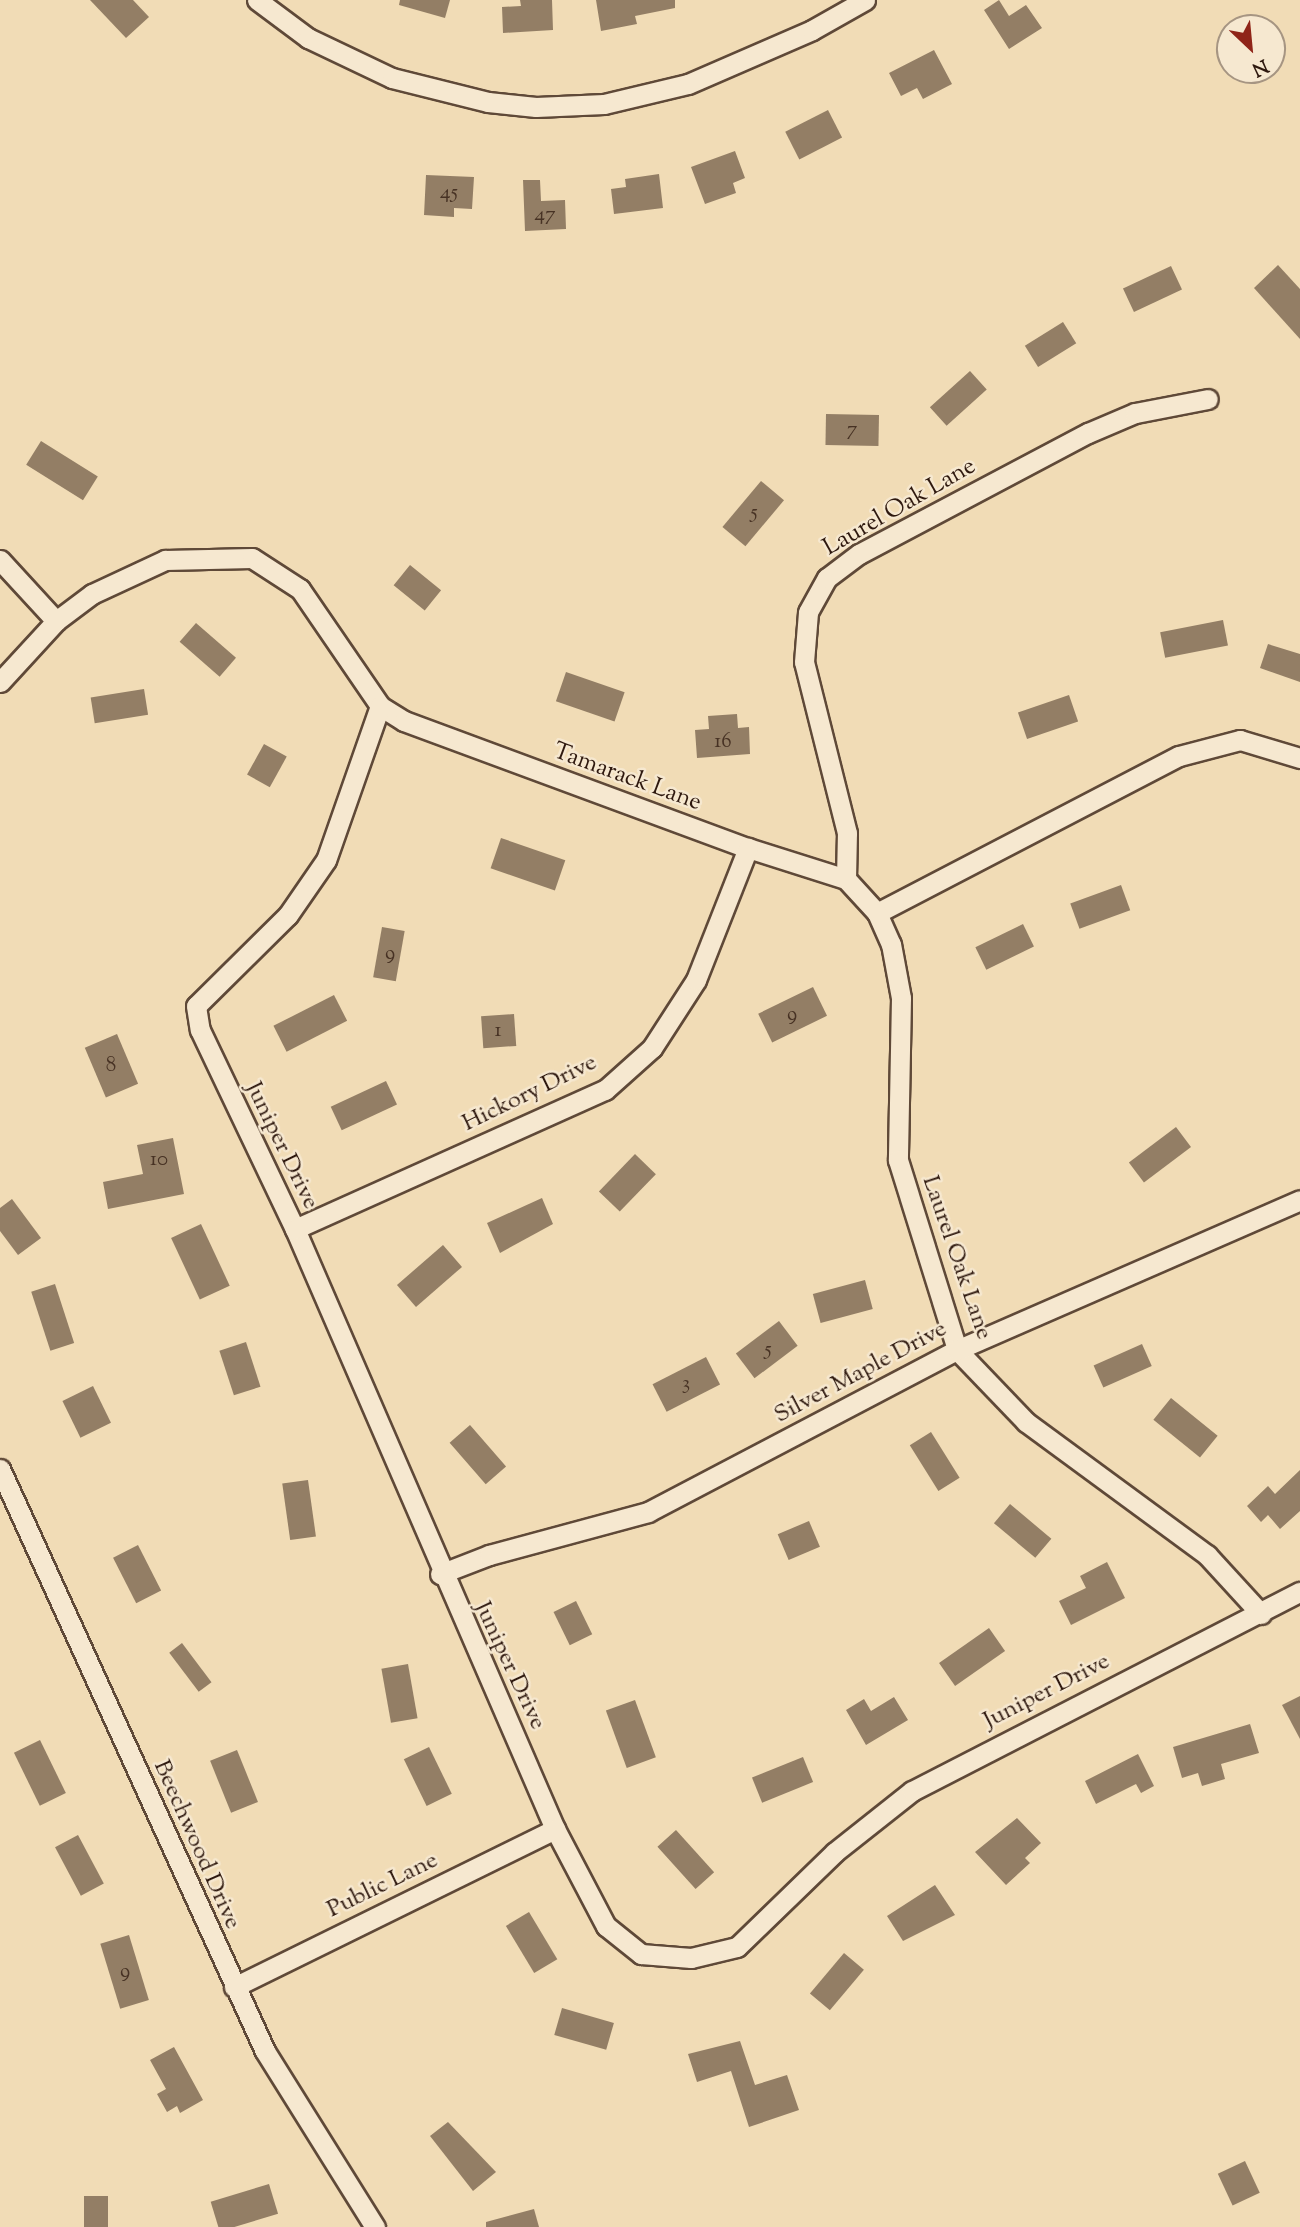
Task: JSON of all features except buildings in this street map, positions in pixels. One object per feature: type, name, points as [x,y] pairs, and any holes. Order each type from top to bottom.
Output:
[{"type":"street","points":[[257,0],[308,38],[392,78],[488,102],[536,107],[604,104],[688,84],[812,30],[865,0]]},
{"type":"street","name":"Laurel Oak Lane","points":[[846,878],[847,833],[804,663],[808,612],[827,578],[859,554],[1088,433],[1135,413],[1208,399]]},
{"type":"street","points":[[0,682],[56,621],[92,594],[165,560],[252,558],[300,589],[380,706]]},
{"type":"street","points":[[0,560],[56,621]]},
{"type":"street","name":"Tamarack Lane","points":[[380,706],[454,741],[748,848],[846,878]]},
{"type":"street","name":"Juniper Drive","points":[[380,706],[326,860],[288,915],[196,1006],[214,1063],[295,1229],[440,1574],[555,1829],[606,1926],[641,1954],[691,1958],[737,1947],[835,1852],[912,1791],[1300,1592]]},
{"type":"street","points":[[846,878],[877,913],[1179,756],[1240,740],[1300,758]]},
{"type":"street","name":"Hickory Drive","points":[[295,1229],[606,1090],[652,1048],[696,980],[748,848]]},
{"type":"street","name":"Laurel Oak Lane","points":[[877,913],[891,944],[901,998],[898,1160],[957,1350],[1026,1422],[1207,1555],[1261,1614]]},
{"type":"street","name":"Silver Maple Drive","points":[[440,1574],[489,1555],[648,1512],[957,1350],[1300,1200]]},
{"type":"street","name":"Beechwood Drive","points":[[0,1469],[265,2051],[375,2227]]},
{"type":"street","name":"Public Lane","points":[[234,1987],[555,1829]]}]
